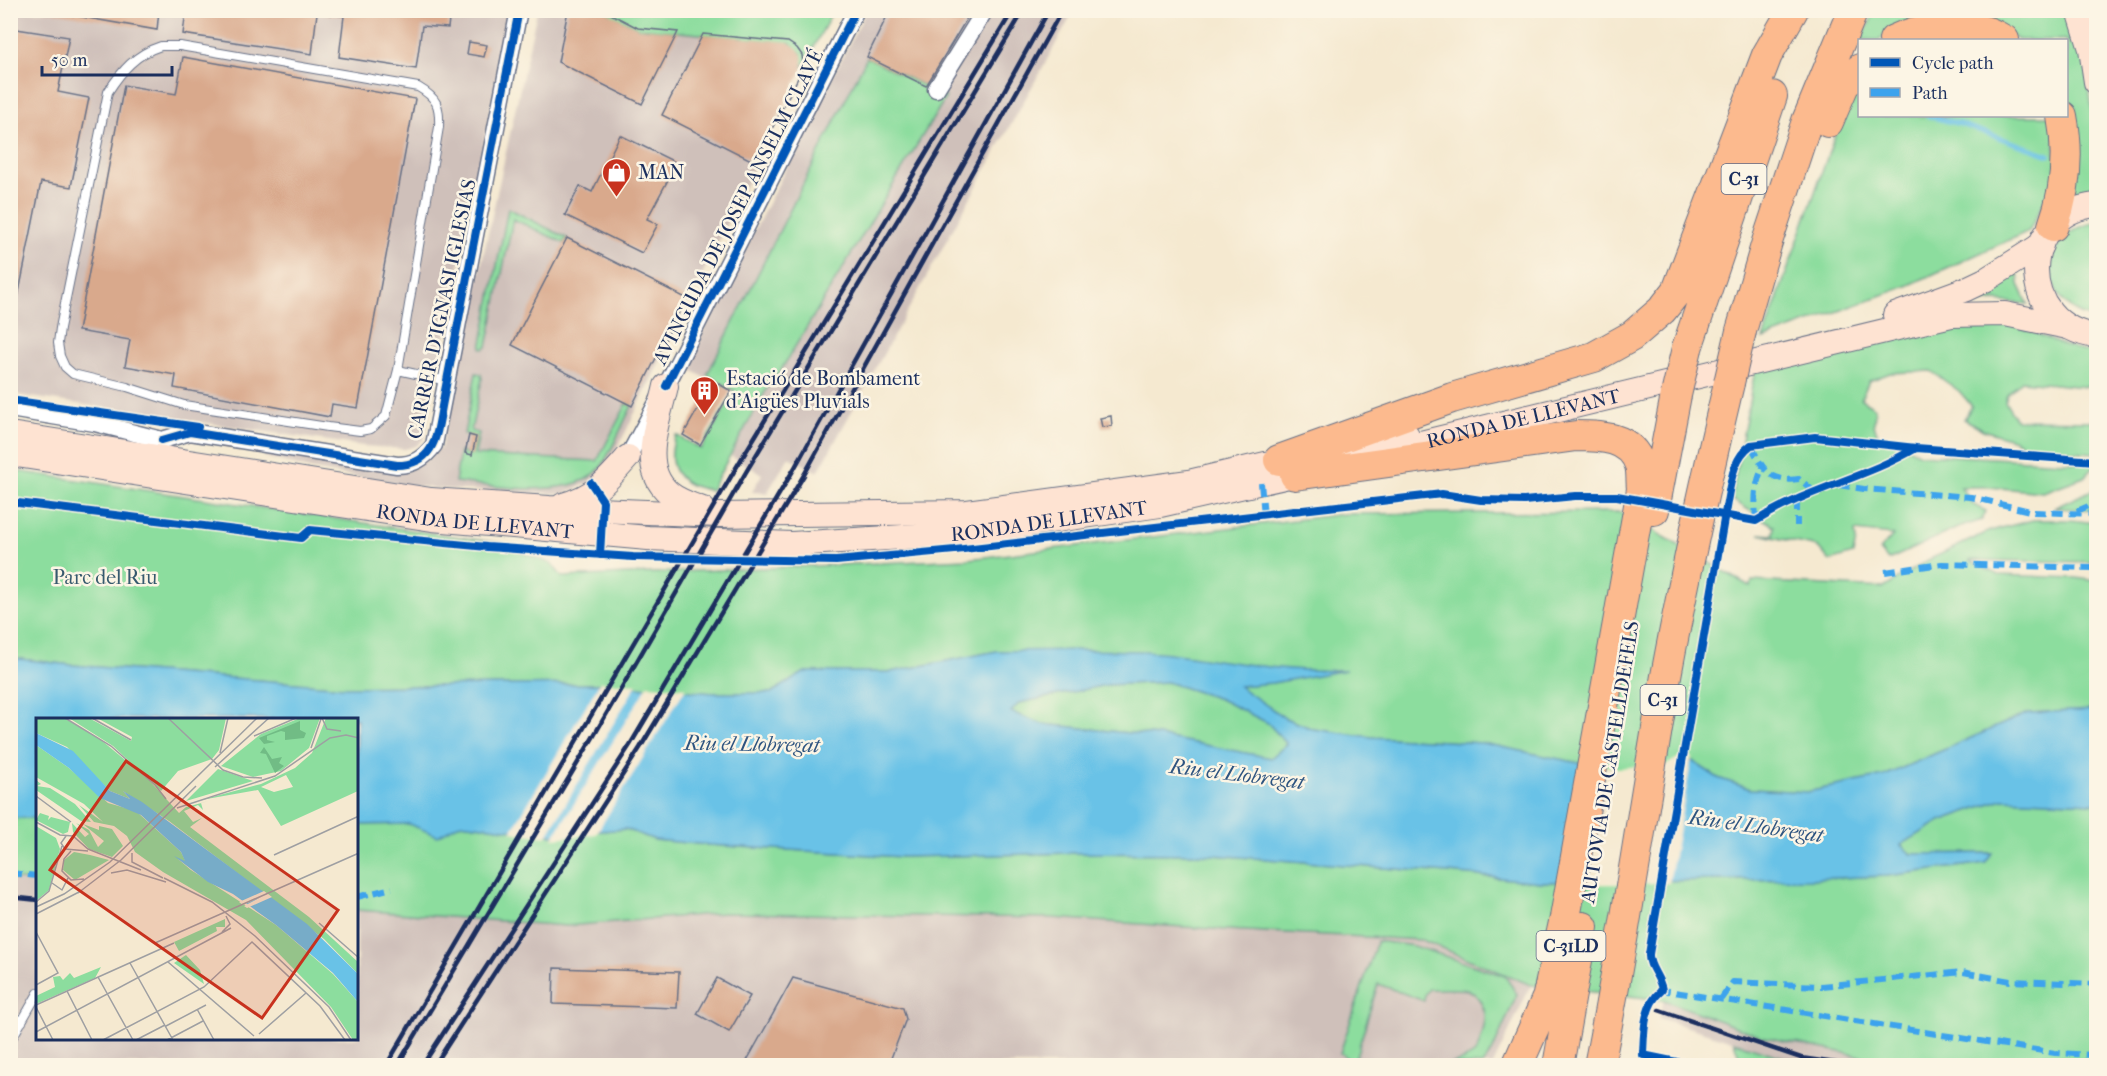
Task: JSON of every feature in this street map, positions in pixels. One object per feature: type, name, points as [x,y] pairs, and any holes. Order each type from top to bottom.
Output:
[{"type":"highway","points":[[1287,468],[1452,398],[1594,357],[1632,336],[1662,310],[1677,291],[1767,55],[1793,10]]},
{"type":"highway","name":"C-31","points":[[1649,491],[1687,348],[1801,10]]},
{"type":"highway","name":"C-31","points":[[1773,225],[1807,121],[1854,10]]},
{"type":"highway","points":[[1897,39],[1921,32],[1943,19],[1989,32],[2002,39]]},
{"type":"highway","points":[[1773,225],[1806,170],[1844,85],[1858,71]]},
{"type":"highway","points":[[2047,235],[2060,206],[2066,166],[2066,139],[2061,117]]},
{"type":"highway","name":"AUTOVIA DE CASTELLDEFELS","points":[[1604,1053],[1666,676],[1702,499],[1741,331],[1773,225]]},
{"type":"highway","points":[[1287,468],[1576,436],[1599,436],[1617,441],[1627,447],[1640,465],[1649,491],[1548,995]]},
{"type":"highway","name":"AUTOVIA DE CASTELLDEFELS","points":[[1558,1065],[1589,894],[1649,491]]},
{"type":"highway","name":"C-31LD","points":[[1518,1065],[1569,953],[1589,894]]},
{"type":"main road","points":[[2079,10],[2091,49],[2097,82]]},
{"type":"main road","name":"RONDA DE LLEVANT","points":[[10,453],[432,519],[648,538],[792,544],[966,533],[1160,505],[1374,443],[1894,315],[1987,279],[2047,235],[2075,210],[2097,205]]},
{"type":"main road","name":"RONDA DE LLEVANT","points":[[2047,235],[2036,270],[2038,287],[2049,310],[2077,332],[2097,336]]},
{"type":"main road","name":"RONDA DE LLEVANT","points":[[10,434],[431,500],[549,508],[719,514],[967,512],[1287,468],[1460,433],[1951,315],[2005,314],[2068,327]]},
{"type":"main road","points":[[666,386],[653,444],[655,474],[660,484],[673,497],[719,514]]},
{"type":"main road","points":[[162,440],[283,476]]},
{"type":"main road","points":[[549,508],[590,495],[603,485],[628,457]]},
{"type":"main road","points":[[628,457],[621,485],[621,495],[626,511],[648,538]]},
{"type":"street","name":"CARRER D'IGNASI IGLESIAS","points":[[162,440],[190,432],[404,465],[421,458],[434,445],[519,10]]},
{"type":"street","name":"AVINGUDA DE JOSEP ANSELM CLAVÉ","points":[[628,457],[856,10]]},
{"type":"street","points":[[936,89],[985,10]]},
{"type":"street","points":[[10,410],[95,423],[162,440]]},
{"type":"lane","points":[[180,46],[417,87],[428,92],[435,100],[440,110],[440,127],[398,370],[386,416],[371,429],[360,431],[184,405],[73,374],[65,367],[58,343],[99,129],[108,92],[130,63],[154,48],[180,46]]},
{"type":"lane","points":[[398,370],[447,381]]},
{"type":"lane","points":[[10,1042],[36,997]]},
{"type":"lane","points":[[10,1015],[22,1022]]},
{"type":"shaded area","points":[[11,11],[510,11],[424,439],[416,446],[405,449],[363,446],[11,394]]},
{"type":"shaded area","points":[[537,11],[603,11],[638,28],[785,42],[797,48],[803,58],[803,67],[624,435],[599,478],[564,494],[446,489],[404,485],[310,469],[265,457],[259,450],[403,471],[441,448]]},
{"type":"shaded area","points":[[866,11],[1074,11],[818,472],[789,457],[767,493],[752,492],[762,474],[731,456],[757,405],[685,367]]},
{"type":"shaded area","points":[[10,879],[36,882],[36,1040],[358,1040],[358,910],[566,926],[724,913],[1052,918],[1422,940],[1531,985],[1493,1065],[11,1065]]},
{"type":"shaded area","points":[[1664,1000],[1760,1036],[1880,1060],[1928,1065],[1808,1065],[1659,1018]]},
{"type":"green space","points":[[603,11],[833,11],[803,67],[801,53],[790,43],[638,28]]},
{"type":"green space","points":[[1875,11],[1927,11],[1934,17],[1893,30],[1880,39],[1861,39]]},
{"type":"green space","points":[[1947,11],[2072,11],[2087,69],[2096,144],[2096,189],[2078,192],[2068,197],[2068,39],[2017,39],[1996,29],[1960,18]]},
{"type":"green space","points":[[867,57],[946,97],[778,375],[775,374],[711,490],[690,484],[682,479],[673,465],[673,446],[676,435],[701,449],[735,391],[707,375]]},
{"type":"green space","points":[[1858,84],[1858,117],[2053,117],[2057,176],[2029,231],[1907,286],[1763,339],[1850,93]]},
{"type":"green space","points":[[508,208],[567,238],[564,243],[513,219],[487,347],[483,349],[481,348]]},
{"type":"green space","points":[[2096,222],[2096,318],[2081,314],[2069,307],[2053,284],[2051,270],[2053,257],[2059,244],[2073,231]]},
{"type":"green space","points":[[2018,273],[2019,284],[2028,304],[1995,301],[1945,305]]},
{"type":"green space","points":[[1941,323],[2011,325],[2077,350],[2096,352],[2096,388],[2022,381],[2007,395],[2005,402],[2016,420],[2096,421],[2096,453],[2031,449],[2015,440],[1983,430],[1964,419],[1972,406],[1959,391],[1931,371],[1890,373],[1869,381],[1861,399],[1875,408],[1874,425],[1879,438],[1896,442],[1920,454],[2065,462],[2096,461],[2096,464],[2084,477],[2043,492],[1961,487],[1972,504],[1986,511],[1982,520],[1955,529],[1888,560],[1880,550],[1893,535],[1855,531],[1856,541],[1853,554],[1830,561],[1818,547],[1759,534],[1773,535],[1774,526],[1731,499],[1755,370]]},
{"type":"green space","points":[[476,373],[481,374],[482,379],[471,431],[479,433],[475,455],[597,461],[627,403],[632,406],[601,467],[589,478],[553,488],[532,489],[455,482],[460,452],[472,455],[476,437],[464,434]]},
{"type":"green space","name":"Parc del Riu","points":[[10,470],[499,543],[552,564],[562,577],[968,559],[1345,514],[1621,512],[1751,587],[1752,581],[1884,588],[1928,560],[1990,531],[2033,520],[2070,520],[2096,523],[2096,562],[1969,560],[1998,575],[2096,581],[2096,710],[2028,713],[1884,776],[1807,792],[1750,789],[1718,778],[1686,757],[1669,767],[1618,771],[1482,743],[1371,737],[1313,729],[1285,718],[1238,686],[1272,683],[1339,670],[1313,672],[1237,664],[1166,653],[997,651],[891,672],[805,672],[771,693],[714,693],[597,684],[344,687],[11,658]]},
{"type":"green space","points":[[2096,488],[2096,510],[2054,508]]},
{"type":"green space","points":[[1167,682],[1220,699],[1268,723],[1287,744],[1271,758],[1158,736],[1042,724],[1010,712],[1019,703],[1106,685]]},
{"type":"green space","points":[[2002,799],[2096,803],[2096,1065],[1928,1066],[1880,1060],[1760,1036],[1664,1000],[1531,985],[1422,940],[1052,918],[724,913],[566,926],[358,910],[358,825],[409,824],[438,835],[461,823],[551,835],[626,829],[655,840],[903,857],[1073,853],[1200,854],[1541,882],[1887,876],[1985,863],[1991,853],[1911,854],[1900,845],[1940,821]]},
{"type":"green space","points":[[10,818],[36,818],[36,882],[11,879]]},
{"type":"green space","points":[[1377,941],[1414,946],[1505,976],[1517,994],[1492,1052],[1482,1065],[1449,1065],[1474,1054],[1485,1022],[1485,1014],[1478,998],[1470,991],[1462,989],[1429,989],[1424,1001],[1378,984],[1354,1063],[1340,1053]]},
{"type":"green space","points":[[1734,1042],[1808,1065],[1742,1065]]},
{"type":"water","name":"Riu el Llobregat","points":[[1086,650],[1148,651],[1279,668],[1346,670],[1272,683],[1239,686],[1285,718],[1313,729],[1371,737],[1482,743],[1618,771],[1669,767],[1686,757],[1718,778],[1750,789],[1807,792],[1884,776],[2028,713],[2096,710],[2096,803],[2002,799],[1940,821],[1901,845],[1911,854],[1992,853],[1985,863],[1887,876],[1541,882],[1200,854],[1073,853],[903,857],[655,840],[626,829],[551,835],[461,823],[438,836],[409,824],[358,825],[358,718],[36,718],[36,818],[11,818],[11,658],[344,687],[597,684],[714,693],[771,693],[805,672],[891,672],[997,651]],"holes":[[[1167,682],[1220,699],[1268,723],[1287,744],[1271,758],[1158,736],[1042,724],[1011,712],[1019,703],[1106,685]]]},
{"type":"pier","points":[[600,682],[637,684],[546,837],[511,832]]},
{"type":"pier","points":[[648,685],[686,688],[596,834],[553,838]]},
{"type":"pier","points":[[1685,754],[1692,757],[1669,883],[1561,885],[1584,761],[1618,768],[1668,764]]},
{"type":"building","points":[[42,10],[106,11],[159,10],[157,30]]},
{"type":"building","points":[[186,10],[450,10],[448,28],[422,26],[416,69],[339,57],[344,16],[317,13],[312,54],[183,34]]},
{"type":"building","points":[[568,10],[603,10],[638,28],[678,32],[642,104],[558,62]]},
{"type":"building","points":[[890,10],[972,10],[926,86],[867,57]]},
{"type":"building","points":[[10,28],[69,37],[58,92],[89,98],[71,187],[41,182],[12,327]]},
{"type":"building","points":[[703,34],[788,42],[802,55],[802,70],[755,162],[662,115]]},
{"type":"building","points":[[469,42],[487,45],[484,57],[467,54]]},
{"type":"building","points":[[183,57],[415,99],[358,408],[332,404],[330,417],[174,388],[176,375],[125,366],[130,340],[78,331],[124,85],[176,94]]},
{"type":"building","name":"MAN","points":[[620,135],[677,163],[647,219],[658,224],[642,253],[565,215],[580,186],[592,192]]},
{"type":"building","points":[[567,238],[686,298],[632,406],[512,345]]},
{"type":"building","name":"Estació de Bombament d'Aigües Pluvials","points":[[714,381],[731,391],[700,445],[683,435]]},
{"type":"building","points":[[1111,416],[1112,426],[1102,427],[1100,418]]},
{"type":"building","points":[[469,435],[476,437],[472,455],[465,453]]},
{"type":"building","points":[[554,968],[679,972],[677,1008],[553,1004]]},
{"type":"building","points":[[717,978],[750,996],[729,1032],[697,1014]]},
{"type":"building","points":[[793,978],[903,1008],[906,1019],[888,1066],[744,1066]]},
{"type":"waterway","points":[[1932,117],[1960,124],[2049,155]]},
{"type":"railway","points":[[386,1066],[736,468],[1013,10]]},
{"type":"railway","points":[[397,1066],[592,739],[746,472],[1024,10]]},
{"type":"railway","points":[[422,1066],[630,745],[794,469],[1049,10]]},
{"type":"railway","points":[[434,1066],[640,748],[804,475],[1062,10]]},
{"type":"railway","points":[[10,897],[36,900]]},
{"type":"railway","points":[[1659,1010],[1801,1058],[1856,1066]]},
{"type":"marked path","points":[[1751,445],[1768,472],[1780,479],[1799,479],[1815,492]]},
{"type":"marked path","points":[[1756,521],[1756,488],[1762,469]]},
{"type":"marked path","points":[[1261,483],[1264,515]]},
{"type":"marked path","points":[[1838,485],[1971,497],[2034,512],[2096,514]]},
{"type":"marked path","points":[[1797,500],[1797,526]]},
{"type":"marked path","points":[[2077,511],[2096,503]]},
{"type":"marked path","points":[[1885,572],[1942,564],[2096,568]]},
{"type":"marked path","points":[[10,873],[36,876]]},
{"type":"marked path","points":[[358,897],[392,888]]},
{"type":"marked path","points":[[1721,999],[1733,982],[1821,986],[1963,972],[2010,981],[2096,984]]},
{"type":"marked path","points":[[1659,993],[1662,990],[2055,1053],[2096,1055]]},
{"type":"cycle path","points":[[162,440],[190,432],[397,465],[410,463],[428,453],[439,424],[519,10]]},
{"type":"cycle path","points":[[666,386],[856,10]]},
{"type":"cycle path","points":[[10,400],[198,427]]},
{"type":"cycle path","points":[[1696,1066],[1643,1055],[1644,1029],[1651,1004],[1662,990],[1650,963],[1649,954],[1734,470],[1740,456],[1751,445],[1815,437],[1916,448]]},
{"type":"cycle path","points":[[10,502],[301,538],[310,530],[487,547],[633,557],[836,561],[955,550],[1442,494],[1481,500],[1524,501],[1575,496],[1617,496],[1756,521],[1795,500],[1877,468],[1916,448],[2096,461]]},
{"type":"cycle path","points":[[591,483],[603,501],[600,555]]},
{"type":"place","name":"MAN","points":[[617,198]]},
{"type":"place","name":"Estació de Bombament d'Aigües Pluvials","points":[[705,416]]}]
